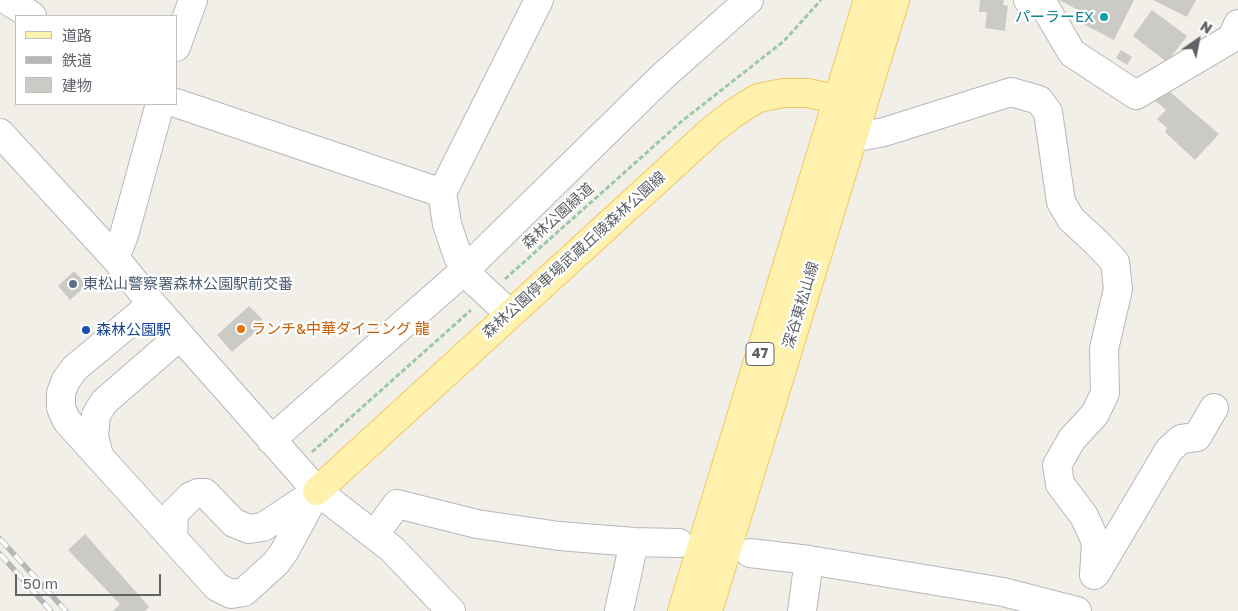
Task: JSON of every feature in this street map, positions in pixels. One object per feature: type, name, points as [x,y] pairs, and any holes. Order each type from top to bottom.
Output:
[{"type":"main road","name":"深谷東松山線","points":[[682,611],[868,0]]},
{"type":"main road","name":"深谷東松山線","points":[[708,611],[895,0]]},
{"type":"main road","name":"森林公園停車場武蔵丘陵森林公園線","points":[[317,491],[734,112],[758,98],[782,92],[837,97],[863,105]]},
{"type":"street","points":[[7,0],[30,15]]},
{"type":"street","points":[[178,41],[193,0]]},
{"type":"street","points":[[510,314],[465,270],[458,257],[448,224],[442,192],[539,0]]},
{"type":"street","points":[[271,440],[465,270],[663,76],[749,0]]},
{"type":"street","points":[[1028,0],[1045,7],[1072,53],[1136,95],[1232,38],[1238,24]]},
{"type":"street","points":[[852,138],[884,132],[1011,92],[1039,100],[1048,112],[1061,202],[1070,219],[1115,262],[1118,289],[1104,349],[1105,393],[1095,414],[1072,439],[1057,465],[1060,484],[1084,516],[1096,542],[1094,575]]},
{"type":"street","points":[[178,104],[442,192]]},
{"type":"street","points":[[115,258],[124,235],[160,105]]},
{"type":"street","points":[[0,133],[115,258],[152,304],[317,491],[375,534],[408,563],[441,606]]},
{"type":"street","points":[[152,304],[75,368],[66,380],[61,393],[61,408],[67,421],[99,456],[166,521],[217,588],[225,592],[237,594],[244,592],[276,563],[317,491]]},
{"type":"street","points":[[99,456],[94,436],[96,415],[104,402],[180,336]]},
{"type":"street","points":[[750,553],[809,560],[1003,592],[1076,610],[1094,575],[1169,450],[1181,439],[1197,437],[1214,408]]},
{"type":"street","points":[[166,521],[191,496],[204,493],[234,523],[249,529],[256,529],[317,491]]},
{"type":"street","points":[[375,534],[397,504],[477,524],[559,536],[634,542],[679,543]]},
{"type":"street","points":[[619,611],[634,542]]},
{"type":"street","points":[[802,611],[809,560]]},
{"type":"path","name":"森林公園緑道","points":[[312,452],[682,121],[784,41],[821,0]]},
{"type":"building","points":[[980,0],[1004,0],[1003,5],[1008,6],[1005,31],[985,28],[987,12],[979,12]]},
{"type":"building","name":"パーラーEX","points":[[1059,0],[1134,0],[1114,40],[1079,22],[1084,13]]},
{"type":"building","points":[[1153,0],[1196,0],[1187,17]]},
{"type":"building","points":[[1152,10],[1187,36],[1167,62],[1133,36]]},
{"type":"building","points":[[1121,50],[1132,57],[1127,65],[1116,58]]},
{"type":"building","points":[[1163,86],[1219,134],[1195,160],[1165,132],[1167,128],[1157,119],[1166,110],[1152,98]]},
{"type":"building","points":[[74,271],[87,285],[70,300],[58,286]]},
{"type":"building","name":"ランチ&中華ダイニング 龍","points":[[249,306],[266,323],[232,352],[217,335]]},
{"type":"building","points":[[85,534],[149,607],[145,611],[113,611],[120,604],[68,550]]},
{"type":"railway","points":[[0,539],[66,611]]},
{"type":"railway","points":[[0,554],[51,611]]},
{"type":"place","name":"パーラーEX","points":[[1104,17]]},
{"type":"place","name":"東松山警察署森林公園駅前交番","points":[[73,284]]},
{"type":"place","name":"ランチ&中華ダイニング 龍","points":[[241,329]]},
{"type":"place","name":"森林公園駅","points":[[86,330]]}]
